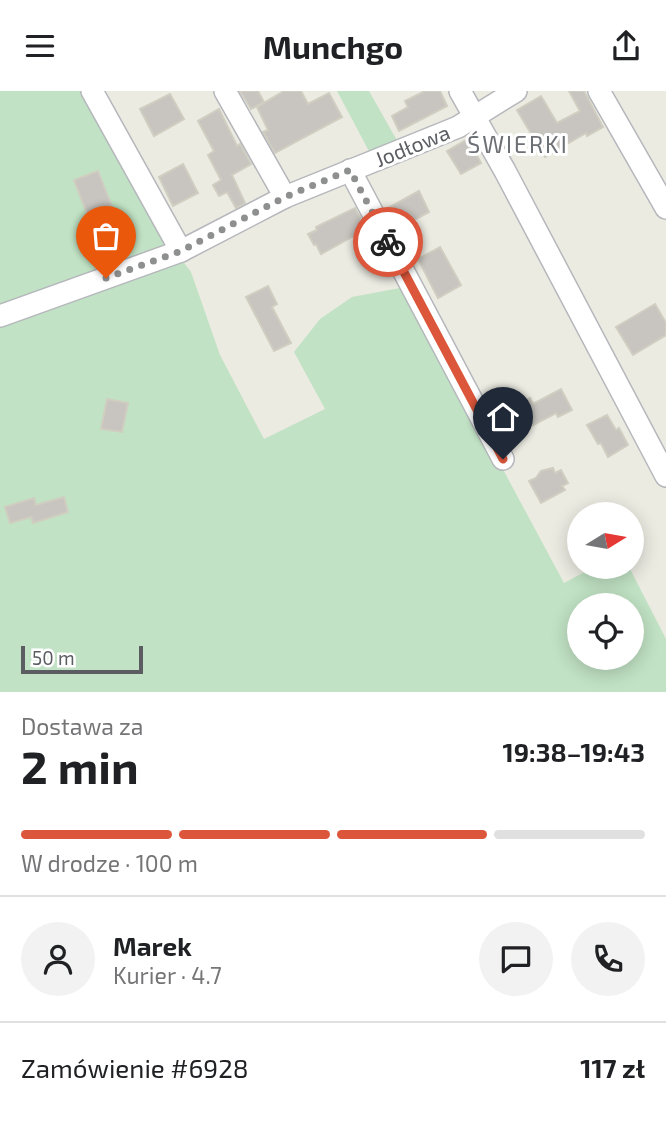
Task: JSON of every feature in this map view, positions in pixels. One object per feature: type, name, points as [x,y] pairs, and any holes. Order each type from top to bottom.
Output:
[{"type":"street","points":[[92,91],[181,251]]},
{"type":"street","points":[[225,91],[285,197]]},
{"type":"street","name":"Jodłowa","points":[[460,91],[666,476]]},
{"type":"street","name":"Jodłowa","points":[[0,316],[181,251],[285,197],[458,127],[516,91]]},
{"type":"street","points":[[599,91],[666,208]]},
{"type":"street","points":[[350,170],[503,459]]},
{"type":"green space","points":[[0,91],[84,91],[167,241],[191,272],[220,355],[264,439],[325,409],[294,352],[320,319],[352,297],[405,287],[564,583],[572,579],[635,579],[642,593],[567,593],[567,670],[644,670],[644,596],[666,639],[666,692],[0,692]]},
{"type":"green space","points":[[337,91],[369,91],[399,144],[371,155]]},
{"type":"building","points":[[240,91],[258,91],[264,102],[251,109]]},
{"type":"building","points":[[284,91],[301,91],[308,104],[329,93],[342,117],[275,153],[263,132],[268,130],[257,107]]},
{"type":"building","points":[[425,91],[440,91],[447,106],[399,131],[392,116],[408,107],[405,101]]},
{"type":"building","points":[[569,91],[584,91],[603,127],[587,136],[586,133],[545,157],[517,110],[541,96],[557,123],[580,111]]},
{"type":"building","points":[[170,94],[184,119],[154,136],[140,109]]},
{"type":"building","points":[[219,109],[237,146],[240,144],[251,164],[232,175],[245,203],[236,208],[227,192],[219,196],[213,185],[221,180],[208,155],[214,151],[198,121]]},
{"type":"building","points":[[468,139],[481,163],[461,174],[447,151]]},
{"type":"building","points":[[183,164],[198,193],[173,206],[159,177]]},
{"type":"building","points":[[98,171],[120,227],[96,237],[74,180]]},
{"type":"building","points":[[419,191],[429,212],[401,227],[390,207]]},
{"type":"building","points":[[355,208],[366,229],[321,254],[308,234],[317,230],[316,227]]},
{"type":"building","points":[[440,247],[461,285],[438,298],[418,259]]},
{"type":"building","points":[[268,286],[277,304],[272,307],[291,343],[274,351],[246,297]]},
{"type":"building","points":[[655,304],[666,323],[666,335],[633,355],[616,327]]},
{"type":"building","points":[[561,389],[572,410],[558,417],[556,413],[522,431],[510,409],[530,398],[533,404]]},
{"type":"building","points":[[107,399],[128,403],[122,432],[101,429]]},
{"type":"building","points":[[607,415],[616,430],[619,428],[628,445],[608,457],[587,425]]},
{"type":"building","points":[[553,468],[555,473],[561,470],[568,483],[562,486],[565,490],[541,503],[529,481],[536,478],[541,471]]},
{"type":"building","points":[[64,497],[68,512],[33,523],[31,517],[10,523],[5,507],[34,498],[36,505]]},
{"type":"way so far","points":[[106,278],[181,251],[285,197],[350,170],[388,242]]},
{"type":"district","name":"ŚWIERKI","points":[[518,144]]},
{"type":"route","points":[[388,242],[503,459]]}]
